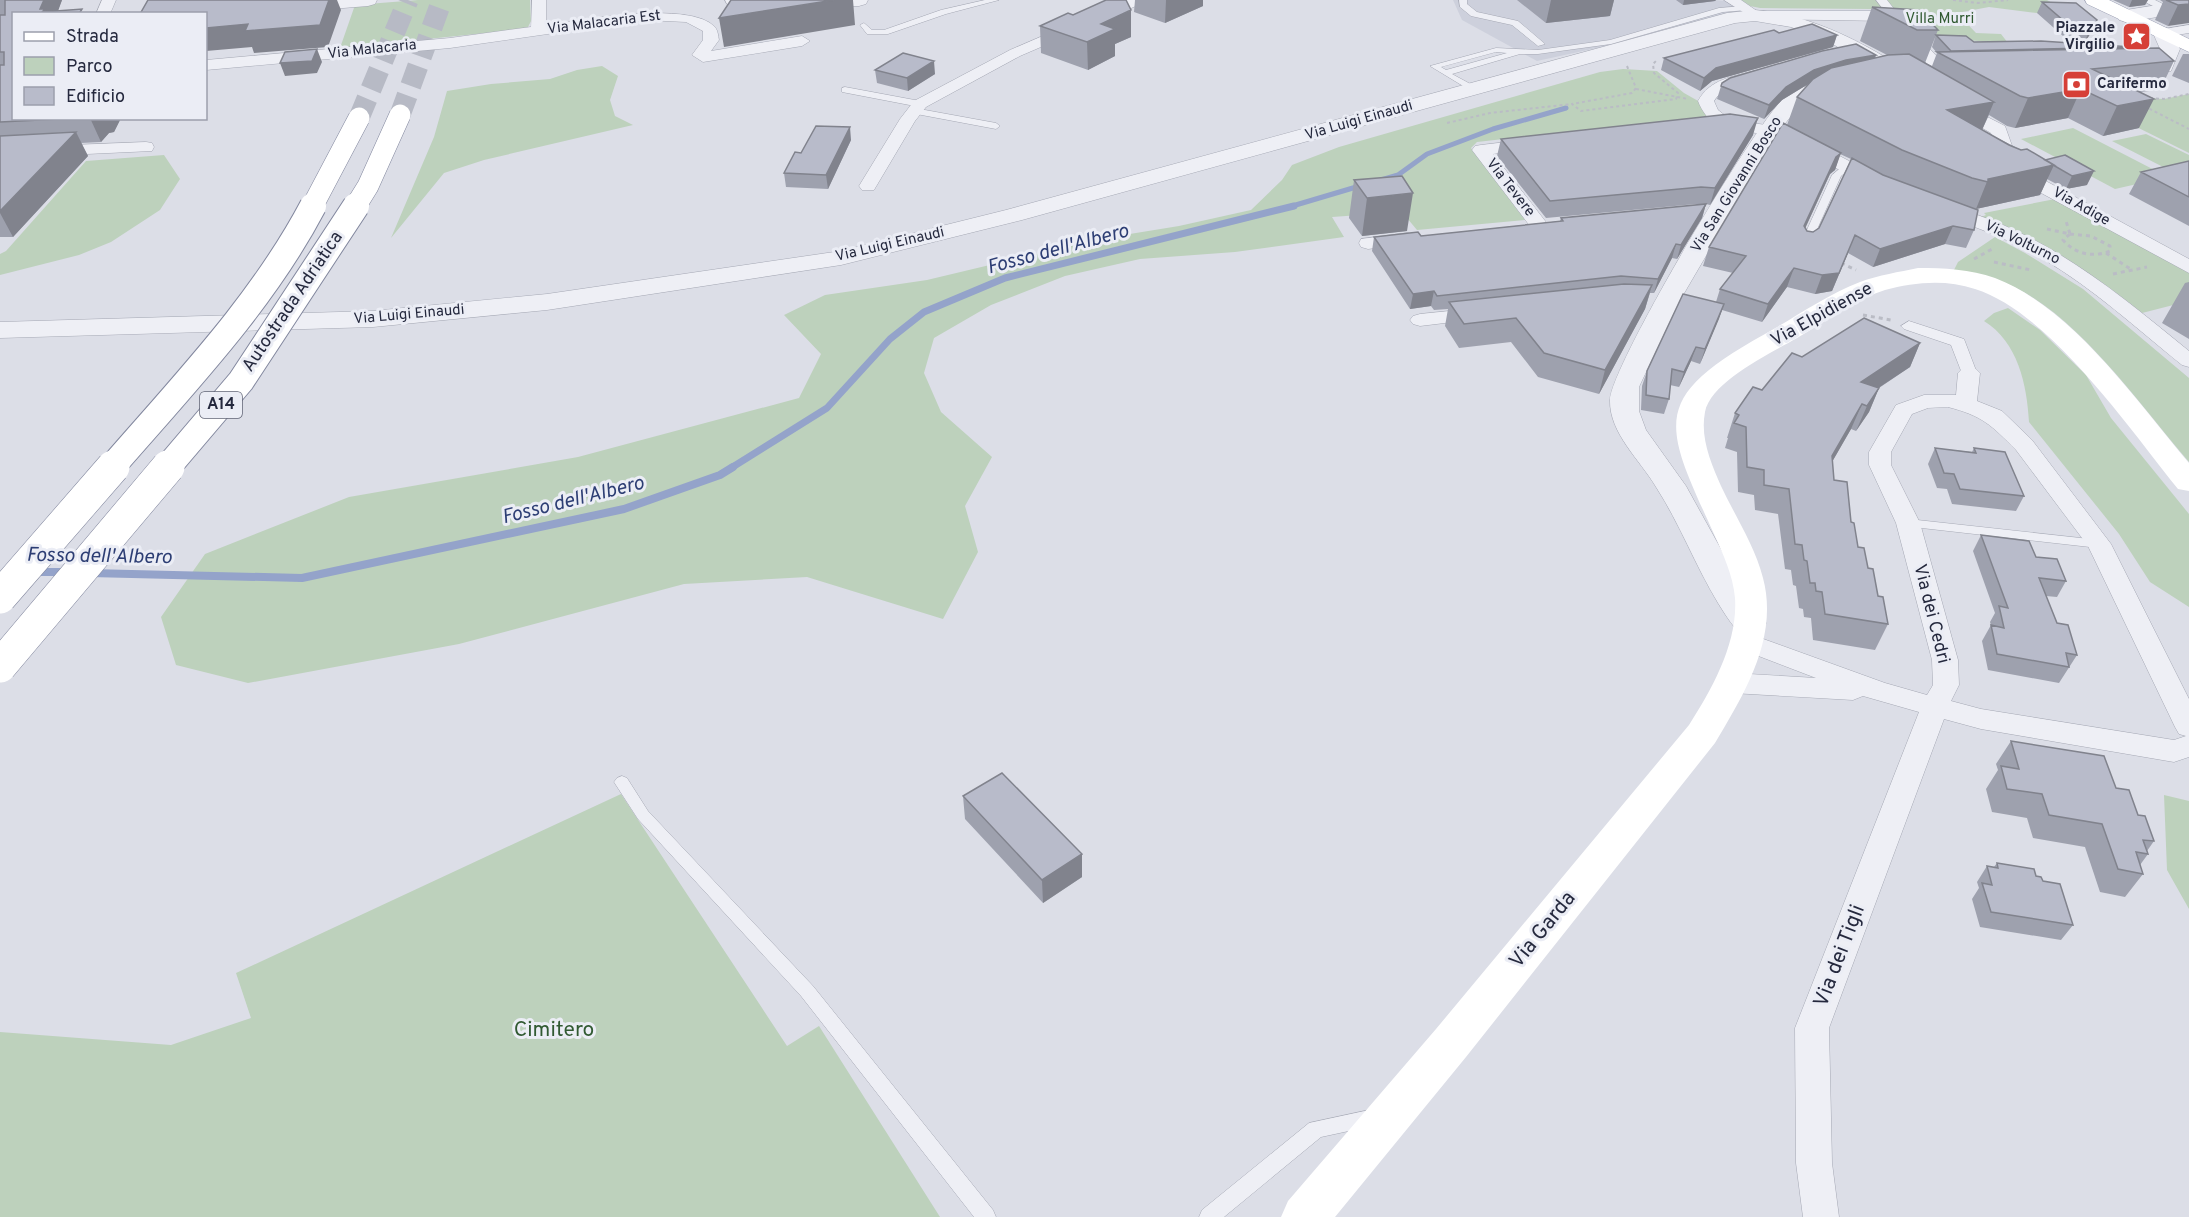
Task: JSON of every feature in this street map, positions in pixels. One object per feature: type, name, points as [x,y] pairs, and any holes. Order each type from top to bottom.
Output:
[{"type":"main road","points":[[2094,0],[2189,46]]},
{"type":"main road","name":"Autostrada Adriatica","points":[[0,666],[241,381],[335,241],[368,186],[400,115]]},
{"type":"main road","name":"Autostrada Adriatica","points":[[0,597],[240,316],[285,254],[359,118]]},
{"type":"main road","name":"Via Elpidiense","points":[[1747,632],[1751,598],[1743,567],[1692,450],[1689,423],[1691,410],[1707,387],[1723,373],[1831,306],[1878,284],[1913,277],[1956,277],[1996,287],[2030,305],[2056,327],[2084,356],[2189,482]]},
{"type":"main road","name":"Via Garda","points":[[1305,1217],[1702,734],[1732,683],[1747,632]]},
{"type":"street","points":[[278,7],[368,0]]},
{"type":"street","points":[[538,31],[539,0]]},
{"type":"street","points":[[734,0],[808,3],[859,0]]},
{"type":"street","points":[[868,186],[917,107],[1015,53],[1138,0]]},
{"type":"street","points":[[1731,0],[1749,12],[1840,39],[1908,74]]},
{"type":"street","points":[[1881,0],[1897,20],[1953,71]]},
{"type":"street","points":[[2146,0],[2167,9]]},
{"type":"street","points":[[2126,16],[2188,6]]},
{"type":"street","points":[[1749,12],[1881,15],[1897,20]]},
{"type":"street","name":"Via Luigi Einaudi","points":[[0,330],[373,319],[547,302],[841,258],[1014,215],[1749,12]]},
{"type":"street","name":"Via Malacaria Est","points":[[538,31],[645,16],[688,18],[702,23],[710,30],[711,40],[699,57],[802,41]]},
{"type":"street","points":[[2141,68],[2167,62],[2170,49],[2163,33],[2189,29]]},
{"type":"street","name":"Via Malacaria","points":[[207,65],[343,54],[538,31]]},
{"type":"street","points":[[1836,52],[1858,48]]},
{"type":"street","points":[[1725,123],[1711,113],[1706,101],[1709,93],[1719,86],[1772,70]]},
{"type":"street","name":"Via San Giovanni Bosco","points":[[1747,632],[1675,492],[1633,432],[1625,416],[1623,400],[1625,387],[1655,301],[1711,211],[1793,101],[1812,90],[1864,78],[1953,71]]},
{"type":"street","name":"Via Adige","points":[[1936,94],[1999,130],[2008,158],[2025,177],[2183,263]]},
{"type":"street","points":[[1701,125],[1725,123],[1770,129],[1790,136],[1846,168],[1892,190]]},
{"type":"street","name":"Via Tevere","points":[[1540,226],[1481,150],[1550,142]]},
{"type":"street","points":[[0,153],[146,147]]},
{"type":"street","name":"Via Volturno","points":[[1925,203],[1997,228],[2050,255],[2096,285],[2189,361]]},
{"type":"street","points":[[1517,229],[1562,224]]},
{"type":"street","points":[[1368,243],[1425,238]]},
{"type":"street","points":[[1420,320],[1501,311]]},
{"type":"street","points":[[1909,326],[1958,342],[1969,373],[1966,403]]},
{"type":"street","name":"Via dei Cedri","points":[[1935,706],[1946,685],[1945,660],[1908,523],[1880,465],[1880,452],[1904,410],[1924,402],[1949,400],[1966,403],[1994,416],[2024,446],[2099,544],[2189,727]]},
{"type":"street","points":[[1747,632],[1878,691],[1981,719],[2174,751],[2189,746]]},
{"type":"street","points":[[1732,683],[1878,691]]},
{"type":"street","name":"Via dei Tigli","points":[[1821,1217],[1814,1163],[1812,1028],[1935,706]]},
{"type":"lane","points":[[864,25],[870,32],[885,32],[944,12],[995,0]]},
{"type":"lane","points":[[1463,0],[1463,5],[1474,14],[1515,23],[1541,44]]},
{"type":"lane","points":[[1496,50],[1516,52],[1577,47],[1627,38],[1660,26],[1722,10],[1749,12]]},
{"type":"lane","points":[[1473,89],[1434,66],[1496,50],[1541,44],[1577,47]]},
{"type":"lane","points":[[1445,73],[1516,52]]},
{"type":"lane","points":[[845,90],[996,126]]},
{"type":"lane","points":[[1805,245],[1837,176],[1846,168]]},
{"type":"lane","points":[[1908,523],[2099,544]]},
{"type":"lane","points":[[622,782],[643,815],[807,991],[986,1217]]},
{"type":"lane","points":[[1209,1217],[1317,1128],[1390,1115]]},
{"type":"path","points":[[1953,0],[1978,3],[2008,0]]},
{"type":"path","points":[[1658,59],[1653,64],[1654,73],[1679,96]]},
{"type":"path","points":[[1627,66],[1636,88]]},
{"type":"path","points":[[1636,88],[1679,96],[1708,106]]},
{"type":"path","points":[[1447,123],[1490,113],[1618,97],[1632,93],[1636,88]]},
{"type":"path","points":[[2144,98],[2164,99],[2189,94]]},
{"type":"path","points":[[1572,104],[1581,111],[1670,100],[1679,96]]},
{"type":"path","points":[[2136,102],[2189,129]]},
{"type":"path","points":[[2057,194],[2070,234]]},
{"type":"path","points":[[2038,228],[2091,235],[2105,241],[2110,249],[2106,253]]},
{"type":"path","points":[[2070,234],[2063,240],[2069,247],[2089,254],[2106,253],[2132,270]]},
{"type":"path","points":[[1805,245],[1863,274]]},
{"type":"path","points":[[1980,260],[1971,260],[1997,247]]},
{"type":"path","points":[[1988,261],[2040,273]]},
{"type":"path","points":[[2109,275],[2183,263]]},
{"type":"shaded area","points":[[1453,0],[1715,0],[1726,1],[1741,12],[1629,41],[1537,61],[1462,20]]},
{"type":"green space","points":[[418,0],[530,0],[531,21],[528,27],[515,30],[340,48],[355,5]]},
{"type":"green space","name":"Villa Murri","points":[[1741,0],[2047,0],[2071,13],[2037,13],[1989,7],[1957,13],[1976,33],[2001,34],[2008,43],[1935,38],[1908,20],[1875,13],[1871,9],[1760,8],[1750,6]]},
{"type":"green space","points":[[602,66],[618,76],[610,100],[615,116],[633,125],[484,160],[444,173],[391,238],[434,137],[447,91],[491,84],[550,79],[577,70]]},
{"type":"green space","points":[[1623,69],[1657,71],[1684,93],[1723,115],[1477,142],[1471,148],[1525,220],[1417,230],[1402,212],[1332,217],[1344,237],[1235,252],[1140,259],[1065,276],[991,305],[934,338],[924,373],[941,412],[992,457],[965,506],[978,552],[943,619],[807,577],[684,584],[459,644],[248,683],[176,665],[161,617],[205,554],[349,497],[578,457],[799,398],[821,354],[784,315],[825,295],[927,280],[1099,239],[1179,226],[1251,210],[1282,180],[1292,165],[1339,147],[1600,72]]},
{"type":"green space","points":[[2070,94],[2164,99],[2189,94],[2189,153]]},
{"type":"green space","points":[[2073,128],[2168,177],[2115,189],[2021,139]]},
{"type":"green space","points":[[2146,134],[2189,155],[2189,169],[2173,172],[2112,141]]},
{"type":"green space","points":[[164,155],[180,179],[160,210],[111,242],[79,255],[0,275],[0,254],[6,251],[86,161]]},
{"type":"green space","points":[[2055,199],[2189,273],[2189,301],[2142,313],[2066,259],[2025,236],[1981,217],[1986,215],[1984,213]]},
{"type":"green space","points":[[1995,237],[2083,289],[2189,378],[2189,462],[2109,366],[2064,321],[2040,302],[2016,288],[1993,279],[1954,270],[1958,262]]},
{"type":"green space","points":[[2008,308],[2040,330],[2086,375],[2111,418],[2189,514],[2189,607],[2150,582],[2119,534],[2029,422],[2023,379],[2013,352],[1996,330],[1984,321],[1994,313]]},
{"type":"green space","name":"Cimitero","points":[[621,794],[787,1046],[819,1026],[940,1217],[0,1217],[0,1032],[171,1045],[251,1018],[236,973]]},
{"type":"green space","points":[[2164,795],[2189,801],[2189,909],[2167,870]]},
{"type":"building","points":[[5,0],[44,0],[40,9],[45,9],[42,12],[12,12],[12,120],[40,120],[0,122],[0,65],[4,65],[4,52],[0,52],[0,15],[5,15]]},
{"type":"building","points":[[148,0],[329,0],[320,25],[245,31],[248,24],[207,28],[207,12],[141,12]]},
{"type":"building","points":[[731,0],[834,0],[719,18]]},
{"type":"building","points":[[1106,0],[1126,0],[1131,10],[1101,24],[1115,29],[1087,42],[1040,26],[1068,13],[1073,15]]},
{"type":"building","points":[[2166,0],[2189,0],[2189,4],[2178,5]]},
{"type":"building","points":[[2042,2],[2076,3],[2097,20],[2088,34],[2078,33]]},
{"type":"building","points":[[1872,7],[1919,10],[1938,30],[1917,30]]},
{"type":"building","points":[[82,9],[80,12],[42,12]]},
{"type":"building","points":[[1812,24],[1837,35],[1716,68],[1704,78],[1664,58],[1774,30],[1779,33]]},
{"type":"building","points":[[1936,35],[1966,36],[1974,42],[2041,41],[2132,47],[1951,51]]},
{"type":"building","points":[[1856,44],[1876,55],[1846,60],[1814,70],[1786,87],[1769,105],[1721,86],[1730,78],[1822,51]]},
{"type":"building","points":[[2159,48],[2174,61],[2092,69],[2154,99],[2117,106],[2081,89],[2028,98],[2020,96],[1937,52]]},
{"type":"building","points":[[317,49],[312,61],[280,63],[285,52]]},
{"type":"building","points":[[903,53],[934,61],[907,78],[875,70]]},
{"type":"building","points":[[1909,54],[1994,102],[1947,110],[2009,145],[2021,150],[2027,149],[2054,165],[1988,179],[1988,182],[1972,178],[1902,150],[1797,97],[1813,79],[1831,68],[1888,55]]},
{"type":"building","points":[[1730,114],[1758,118],[1715,188],[1701,187],[1550,201],[1501,139]]},
{"type":"building","points":[[1783,123],[1841,153],[1836,157],[1804,226],[1807,231],[1813,232],[1819,228],[1852,158],[1883,175],[1978,210],[1974,230],[1953,226],[1880,249],[1855,235],[1839,273],[1822,275],[1794,268],[1768,304],[1720,289],[1746,256],[1709,247]]},
{"type":"building","points":[[816,126],[850,127],[826,175],[784,173],[795,152],[801,153]]},
{"type":"building","points":[[76,132],[0,211],[0,136]]},
{"type":"building","points":[[2065,155],[2094,171],[2072,176],[2045,160]]},
{"type":"building","points":[[2189,161],[2189,197],[2141,172]]},
{"type":"building","points":[[1402,176],[1413,193],[1367,198],[1354,180]]},
{"type":"building","points":[[1706,204],[1681,245],[1676,244],[1658,279],[1621,276],[1437,296],[1434,291],[1413,294],[1374,237],[1418,232],[1421,236],[1563,221],[1561,218]]},
{"type":"building","points":[[1624,284],[1652,285],[1605,370],[1544,353],[1516,318],[1464,324],[1449,302]]},
{"type":"building","points":[[1683,294],[1724,304],[1705,349],[1696,347],[1684,372],[1672,369],[1669,399],[1646,395],[1647,371]]},
{"type":"building","points":[[1864,318],[1920,343],[1861,382],[1879,388],[1867,406],[1862,404],[1832,456],[1834,480],[1847,482],[1851,522],[1854,523],[1858,547],[1864,548],[1868,568],[1873,569],[1878,596],[1883,597],[1888,624],[1825,614],[1822,592],[1816,591],[1815,583],[1810,583],[1802,545],[1795,544],[1789,489],[1764,485],[1764,470],[1747,467],[1746,427],[1734,423],[1739,415],[1735,413],[1753,387],[1762,390],[1792,353],[1802,357]]},
{"type":"building","points":[[1935,448],[1976,453],[1974,448],[2005,452],[2024,496],[1960,489],[1954,474],[1944,473]]},
{"type":"building","points":[[1981,535],[2029,541],[2036,557],[2057,559],[2066,581],[2039,578],[2057,623],[2068,625],[2077,655],[2066,653],[2069,667],[1997,654],[1991,625],[2004,628],[1999,606],[2008,608]]},
{"type":"building","points":[[2011,741],[2104,756],[2116,788],[2129,790],[2138,815],[2145,816],[2154,841],[2143,840],[2148,854],[2136,852],[2143,874],[2118,869],[2102,824],[2049,815],[2042,794],[2007,789],[2001,766],[2019,769]]},
{"type":"building","points":[[1002,773],[1082,854],[1042,880],[963,796]]},
{"type":"building","points":[[1997,863],[2034,869],[2036,876],[2041,877],[2043,881],[2060,884],[2073,925],[1991,912],[1982,883],[1992,885],[1987,866],[1998,868]]},
{"type":"waterway","name":"Fosso dell'Albero","points":[[1381,180],[1398,175],[1427,154],[1493,129],[1566,108]]},
{"type":"waterway","name":"Fosso dell'Albero","points":[[1289,207],[1363,185]]},
{"type":"waterway","name":"Fosso dell'Albero","points":[[731,468],[827,408],[890,339],[924,312],[1005,278],[1294,206]]},
{"type":"waterway","name":"Fosso dell'Albero","points":[[90,573],[302,578],[624,509],[720,475],[733,467]]},
{"type":"waterway","name":"Fosso dell'Albero","points":[[33,572],[69,572]]},
{"type":"tunnel","points":[[359,118],[408,0]]},
{"type":"tunnel","points":[[400,115],[442,0]]},
{"type":"place","name":"Piazzale Virgilio","points":[[2136,37]]},
{"type":"place","name":"Carifermo","points":[[2076,84]]}]
